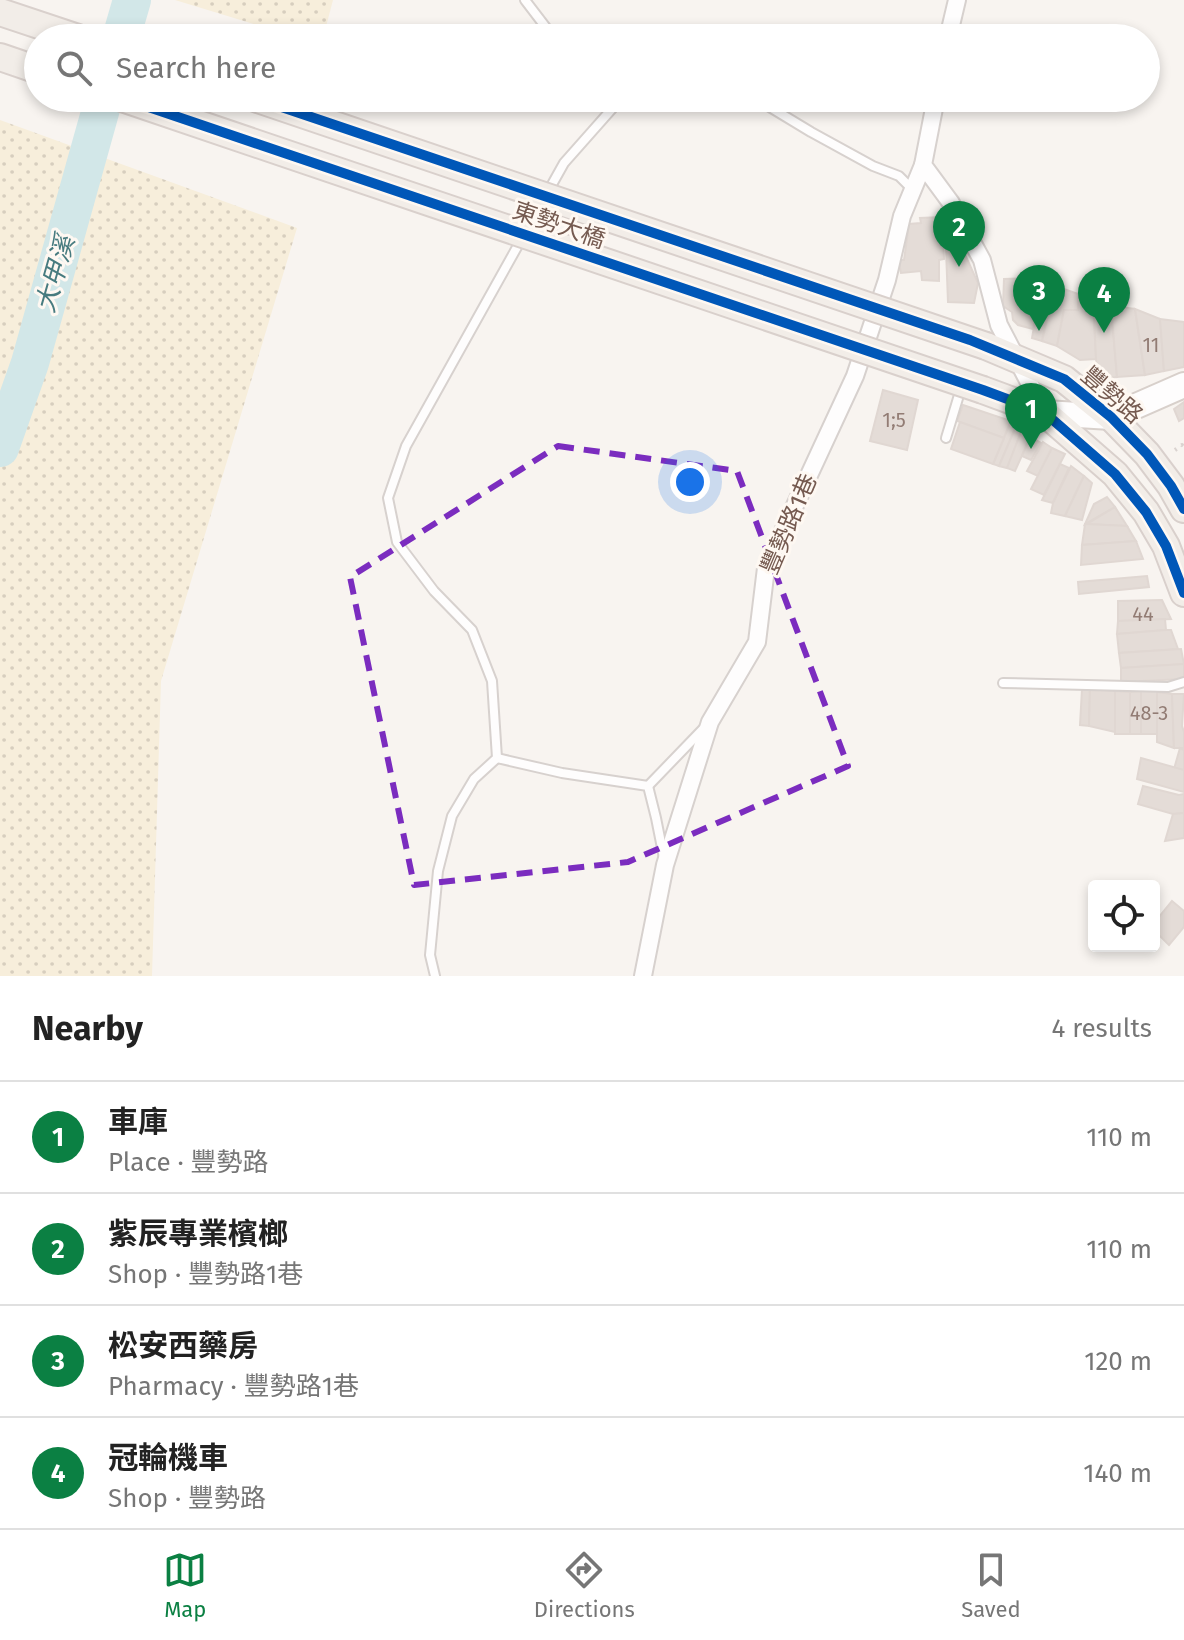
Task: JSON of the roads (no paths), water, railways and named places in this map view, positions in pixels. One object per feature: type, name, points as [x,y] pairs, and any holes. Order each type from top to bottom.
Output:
[{"type":"main road","points":[[0,12],[36,24]]},
{"type":"main road","points":[[0,57],[24,65]]},
{"type":"main road","name":"東勢大橋","points":[[163,112],[972,387]]},
{"type":"main road","name":"東勢大橋","points":[[296,112],[986,346]]},
{"type":"main road","name":"豐勢路","points":[[986,346],[1064,379],[1111,417],[1147,454],[1184,509]]},
{"type":"main road","points":[[972,387],[1045,413],[1111,417],[1184,385]]},
{"type":"main road","points":[[1045,413],[1115,474],[1146,512],[1166,546],[1184,593]]},
{"type":"street","points":[[951,24],[957,0]]},
{"type":"street","name":"豐勢路1巷","points":[[643,976],[665,865],[710,722],[757,642],[766,568],[855,376],[887,280],[902,216],[923,165],[933,112]]},
{"type":"street","points":[[923,165],[951,203],[982,260],[999,325],[1045,413]]},
{"type":"lane","points":[[525,0],[543,24]]},
{"type":"lane","points":[[497,758],[492,681],[472,630],[434,591],[397,542],[388,498],[406,446],[564,163],[606,112]]},
{"type":"lane","points":[[779,112],[873,166],[899,176],[913,190]]},
{"type":"lane","points":[[946,438],[972,387]]},
{"type":"lane","points":[[1003,683],[1168,687],[1184,682]]},
{"type":"lane","points":[[648,786],[710,722]]},
{"type":"lane","points":[[497,758],[562,773],[648,786]]},
{"type":"lane","points":[[435,976],[430,955],[438,871],[452,816],[474,779],[497,758]]},
{"type":"lane","points":[[648,786],[665,865]]},
{"type":"waterway","name":"大甲溪","points":[[125,24],[132,0]]},
{"type":"waterway","name":"大甲溪","points":[[0,448],[30,363],[100,112]]},
{"type":"place","name":"紫辰專業檳榔","points":[[959,267]]},
{"type":"place","name":"松安西藥房","points":[[1039,331]]},
{"type":"place","name":"冠輪機車","points":[[1104,333]]},
{"type":"place","name":"車庫","points":[[1031,449]]}]
